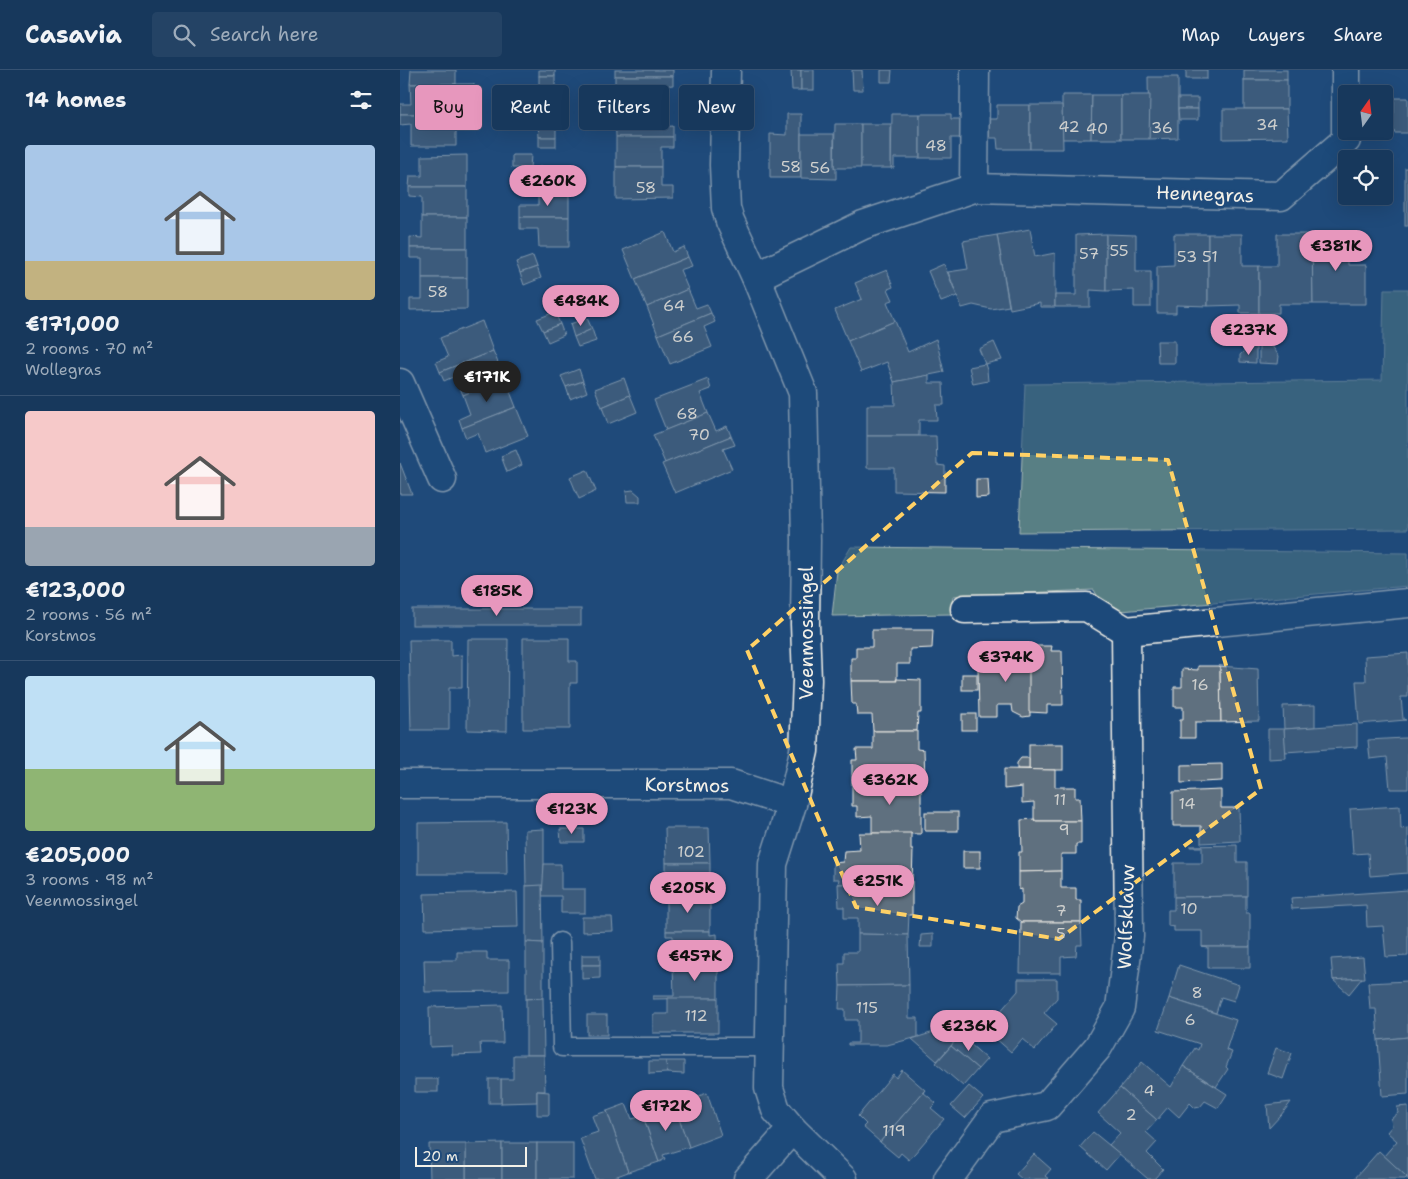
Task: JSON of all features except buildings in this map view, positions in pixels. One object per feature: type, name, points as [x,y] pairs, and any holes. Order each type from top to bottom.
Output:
[{"type":"street","name":"Veenmossingel","points":[[726,70],[724,165],[726,208],[803,393],[807,680],[804,751],[792,804],[773,864],[769,1088],[776,1110],[792,1129],[843,1179]]},
{"type":"street","points":[[974,188],[975,70]]},
{"type":"street","name":"Hennegras","points":[[756,277],[863,225],[974,188],[1281,196],[1346,140],[1346,70]]},
{"type":"street","points":[[400,383],[442,480]]},
{"type":"street","points":[[965,608],[1087,607],[1126,630],[1408,603]]},
{"type":"street","name":"Wolfsklauw","points":[[948,1179],[992,1118],[1047,1106],[1098,1047],[1120,1008],[1130,936],[1126,630]]},
{"type":"street","name":"Korstmos","points":[[400,784],[731,784],[792,804]]},
{"type":"street","points":[[748,1179],[792,1129]]},
{"type":"lane","points":[[560,942],[562,1047],[769,1047]]},
{"type":"highlighted area","points":[[972,453],[1168,460],[1261,789],[1059,939],[856,907],[747,650]]},
{"type":"green space","points":[[1384,289],[1408,289],[1408,529],[1019,532],[1025,384],[1382,380]]},
{"type":"green space","points":[[851,547],[1408,553],[1408,586],[1121,611],[1105,609],[1094,590],[953,596],[952,614],[832,616],[837,571]]}]
